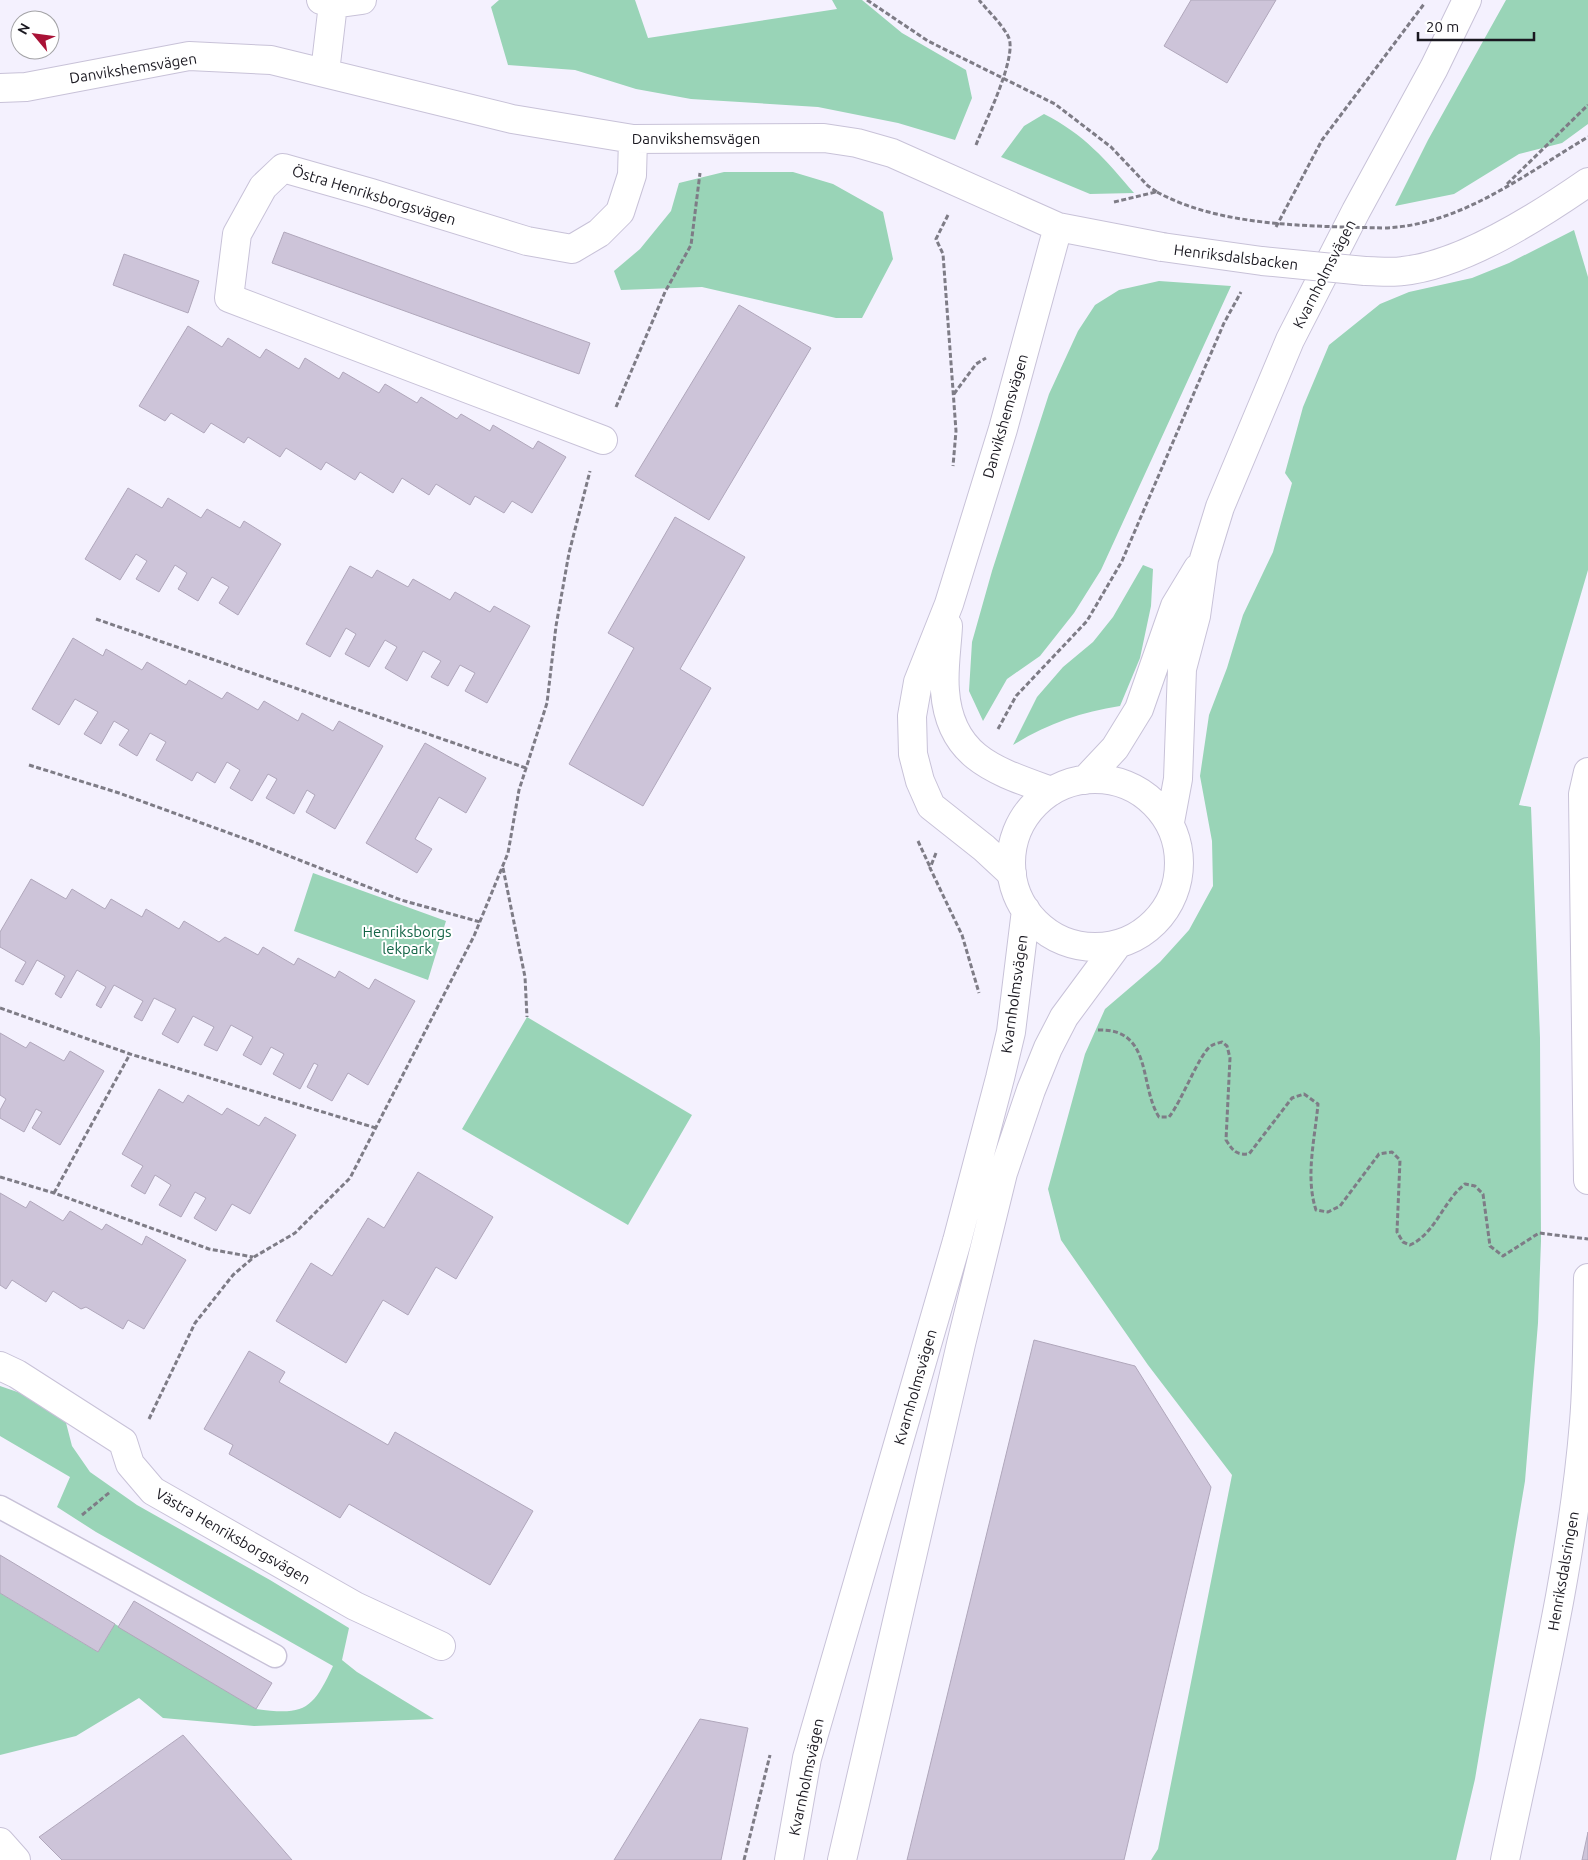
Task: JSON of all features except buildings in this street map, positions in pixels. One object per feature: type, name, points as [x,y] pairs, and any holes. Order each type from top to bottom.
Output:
[{"type":"street","points":[[325,72],[327,2],[362,0]]},
{"type":"street","name":"Kvarnholmsvägen","points":[[1170,822],[1178,779],[1182,669],[1196,616],[1204,558],[1220,507],[1290,340],[1356,211],[1434,68],[1467,0]]},
{"type":"street","name":"Danvikshemsvägen","points":[[0,88],[26,86],[189,56],[271,60],[512,119],[634,139],[824,138],[857,143],[892,154],[1058,227],[1162,247]]},
{"type":"street","name":"Östra Henriksborgsvägen","points":[[602,440],[229,298],[237,234],[263,186],[283,168],[371,192],[527,241],[572,249],[599,233],[620,212],[632,175],[634,139]]},
{"type":"street","name":"Henriksdalsbacken","points":[[1162,247],[1262,261],[1365,272],[1404,271],[1443,261],[1488,243],[1588,182]]},
{"type":"street","name":"Danvikshemsvägen","points":[[1012,874],[984,848],[931,806],[920,781],[913,754],[912,716],[918,682],[949,604],[1003,429],[1058,227]]},
{"type":"street","name":"Kvarnholmsvägen","points":[[1085,780],[1115,748],[1138,709],[1175,606],[1204,558]]},
{"type":"street","name":"Danvikshemsvägen","points":[[949,604],[945,691],[952,725],[961,742],[981,761],[1051,791]]},
{"type":"street","points":[[1588,772],[1583,804],[1588,1180]]},
{"type":"street","name":"Kvarnholmsvägen","points":[[1085,780],[1118,782],[1139,791],[1161,810],[1170,822],[1177,844],[1179,874],[1168,905],[1146,930],[1118,944],[1093,948],[1068,943],[1045,931],[1026,910],[1017,894],[1012,874],[1014,838],[1029,810],[1051,791],[1075,781],[1085,780]]},
{"type":"street","name":"Kvarnholmsvägen","points":[[789,1860],[807,1758],[957,1240],[1000,1078],[1011,1032],[1026,910]]},
{"type":"street","name":"Kvarnholmsvägen","points":[[842,1860],[961,1344],[1004,1173],[1031,1090],[1048,1048],[1064,1017],[1118,944]]},
{"type":"street","name":"Henriksdalsringen","points":[[1504,1860],[1559,1598],[1574,1506],[1585,1421],[1588,1278]]},
{"type":"street","name":"Västra Henriksborgsvägen","points":[[0,1366],[17,1374],[123,1442],[130,1464],[153,1491],[355,1606],[441,1646]]},
{"type":"street","points":[[0,1842],[16,1860]]},
{"type":"lane","points":[[0,1507],[54,1538],[275,1656]]},
{"type":"path","points":[[868,0],[928,41],[1002,80],[1055,104],[1110,147],[1148,186],[1157,192],[1189,207],[1221,215],[1301,225],[1382,228],[1419,225],[1450,216],[1503,188],[1588,137]]},
{"type":"path","points":[[976,145],[1009,59],[1009,37],[979,0]]},
{"type":"path","points":[[1276,228],[1322,140],[1428,0]]},
{"type":"path","points":[[1503,188],[1588,105]]},
{"type":"path","points":[[54,1538],[110,1492],[130,1464],[156,1400],[195,1323],[233,1276],[254,1258],[295,1232],[350,1178],[480,922],[508,853],[519,790],[547,703],[556,626],[571,544],[586,480],[665,292],[691,245],[700,189],[701,164]]},
{"type":"path","points":[[950,210],[936,239],[943,254],[952,375],[956,431],[953,468]]},
{"type":"path","points":[[981,761],[1016,696],[1087,622],[1122,561],[1224,323],[1243,288]]},
{"type":"path","points":[[96,619],[526,768]]},
{"type":"path","points":[[29,765],[119,793],[251,841],[401,900],[480,922]]},
{"type":"path","points":[[930,868],[950,822]]},
{"type":"path","points":[[916,837],[962,935],[979,987]]},
{"type":"path","points":[[503,867],[525,976],[527,1017]]},
{"type":"path","points":[[0,1008],[130,1054],[376,1128]]},
{"type":"path","points":[[1090,1030],[1110,1030],[1128,1038],[1144,1063],[1154,1109],[1159,1117],[1170,1117],[1180,1104],[1203,1055],[1211,1046],[1222,1042],[1227,1046],[1230,1058],[1226,1140],[1233,1151],[1240,1155],[1249,1154],[1292,1098],[1304,1094],[1318,1104],[1311,1179],[1312,1197],[1316,1210],[1328,1212],[1340,1206],[1380,1154],[1392,1152],[1400,1160],[1397,1232],[1403,1242],[1410,1245],[1422,1240],[1454,1192],[1465,1184],[1475,1186],[1483,1194],[1490,1246],[1502,1256],[1539,1233],[1588,1238]]},
{"type":"path","points":[[54,1193],[130,1054]]},
{"type":"path","points":[[0,1177],[54,1193],[209,1250],[254,1258]]},
{"type":"green space","points":[[499,0],[635,0],[648,38],[837,9],[832,0],[862,0],[902,33],[966,70],[972,98],[955,140],[898,123],[818,107],[691,99],[636,89],[575,70],[508,65],[491,7]]},
{"type":"green space","points":[[1506,0],[1588,0],[1588,124],[1562,143],[1519,154],[1454,194],[1395,206],[1428,140]]},
{"type":"green space","points":[[1044,114],[1083,139],[1104,159],[1134,193],[1090,194],[1001,157],[1024,126]]},
{"type":"green space","points":[[724,172],[793,172],[833,184],[883,212],[893,259],[862,318],[836,318],[702,287],[621,290],[614,271],[640,249],[671,211],[679,183]]},
{"type":"green space","points":[[1574,230],[1588,277],[1588,570],[1519,805],[1531,807],[1540,1038],[1541,1241],[1538,1323],[1525,1481],[1475,1779],[1456,1860],[1151,1860],[1158,1849],[1232,1475],[1148,1365],[1061,1240],[1048,1189],[1085,1054],[1105,1009],[1160,962],[1189,930],[1213,886],[1212,841],[1200,776],[1209,715],[1227,668],[1243,615],[1273,552],[1292,483],[1285,473],[1303,407],[1329,345],[1380,304],[1409,292],[1472,278],[1509,263]]},
{"type":"green space","points":[[1159,281],[1231,286],[1101,570],[1074,613],[1040,656],[1007,679],[983,721],[969,691],[972,642],[992,571],[1049,394],[1078,331],[1095,305],[1119,290]]},
{"type":"green space","points":[[1143,565],[1153,569],[1151,606],[1140,658],[1120,706],[1065,720],[1013,745],[1037,697],[1063,667],[1093,642],[1113,617]]},
{"type":"green space","name":"Henriksborgs lekpark","points":[[313,873],[446,921],[428,980],[294,931]]},
{"type":"green space","points":[[527,1017],[692,1115],[628,1225],[462,1129]]},
{"type":"green space","points":[[0,1386],[32,1397],[64,1415],[72,1446],[90,1472],[137,1505],[270,1580],[349,1628],[342,1660],[357,1672],[434,1719],[254,1726],[163,1718],[139,1698],[76,1736],[0,1755],[0,1593],[98,1652],[115,1624],[256,1709],[286,1711],[297,1710],[305,1706],[319,1692],[333,1666],[96,1532],[57,1507],[70,1477],[0,1436]]}]
